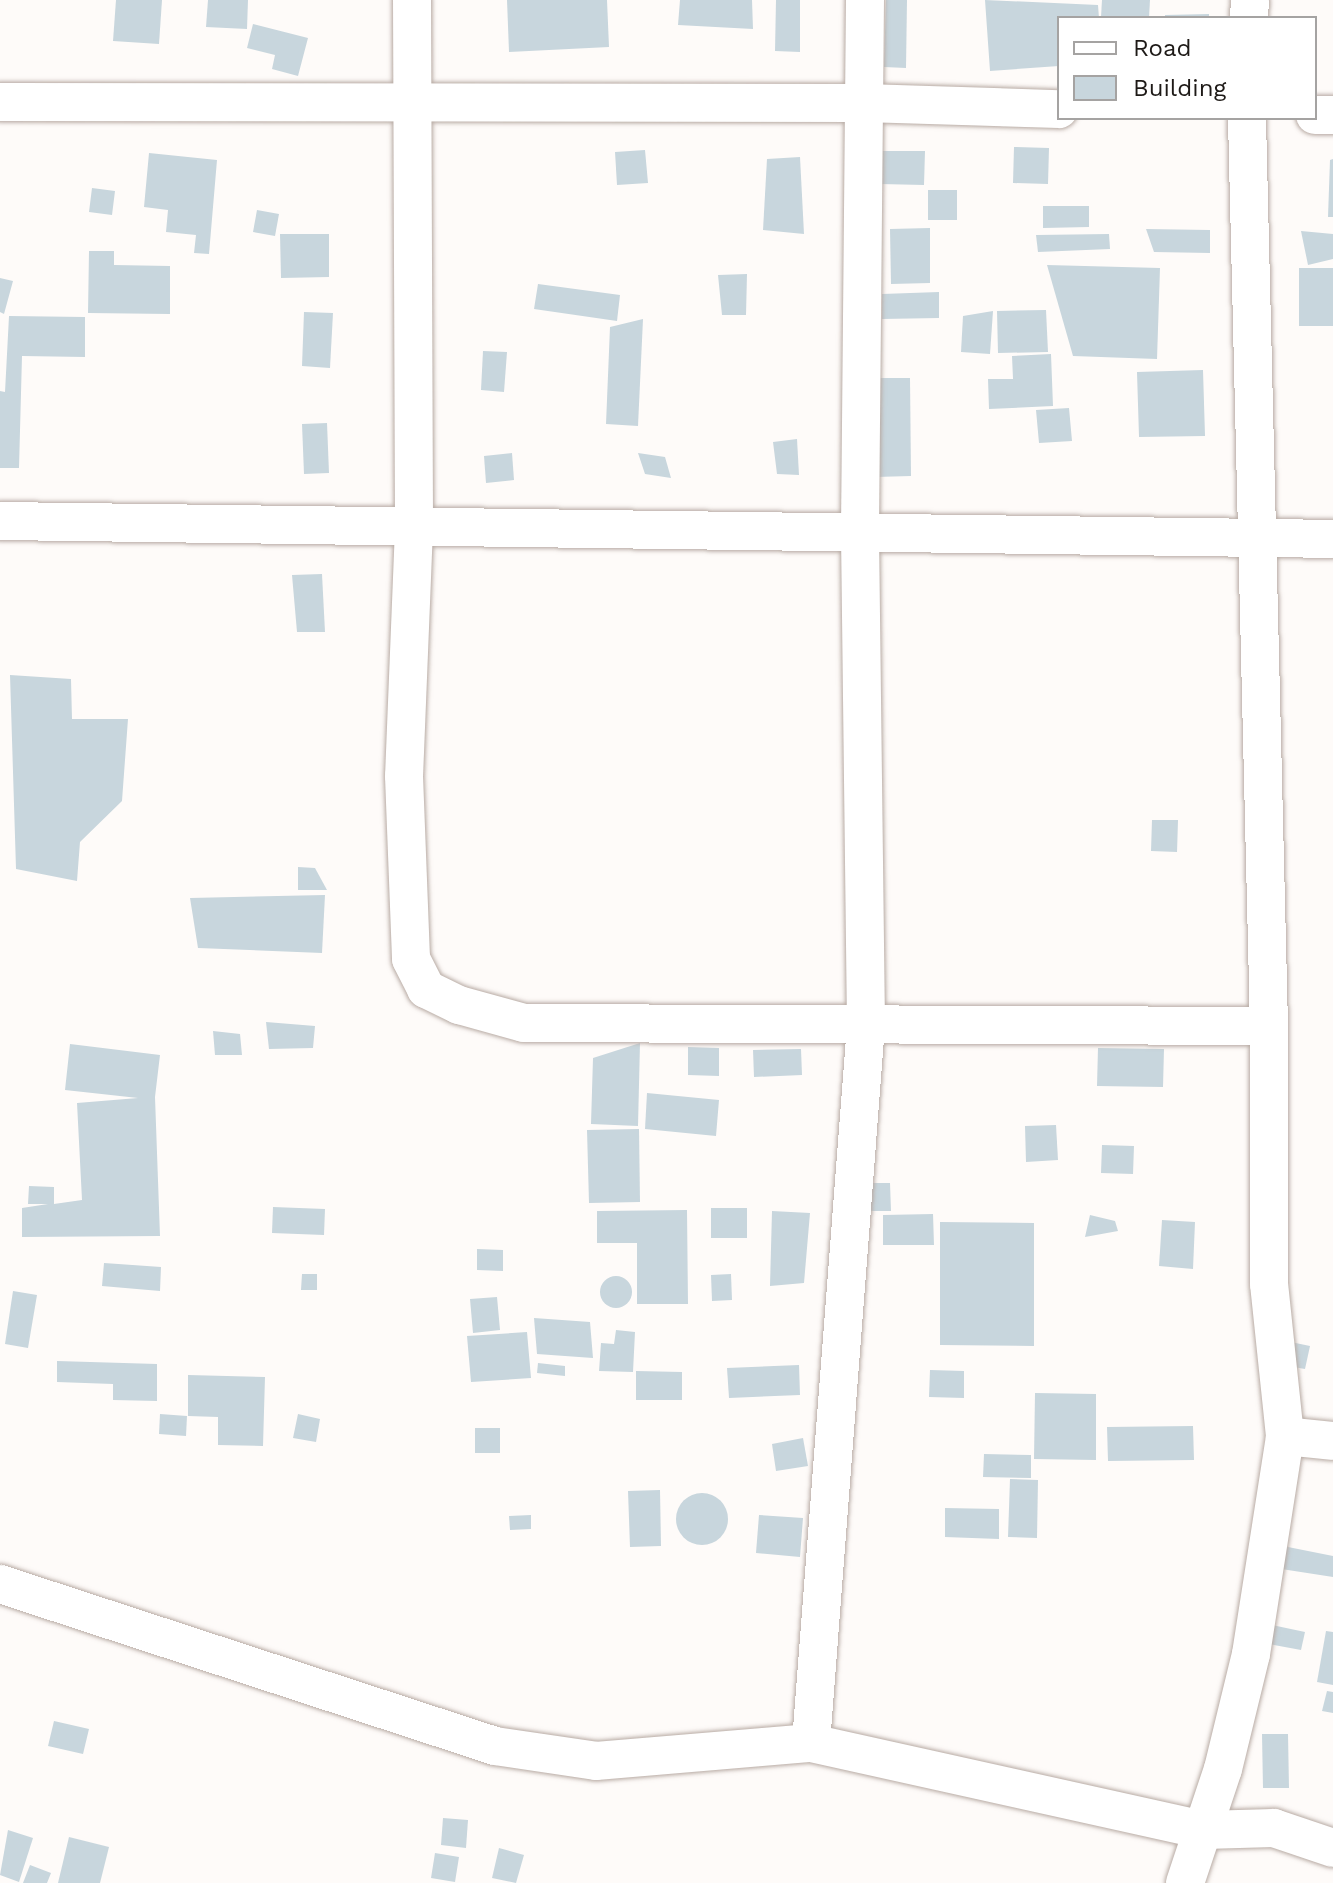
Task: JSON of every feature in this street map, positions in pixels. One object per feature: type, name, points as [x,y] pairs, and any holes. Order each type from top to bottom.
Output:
[{"type":"street","points":[[412,0],[409,103],[414,528],[404,776],[411,959],[426,989],[459,1005],[524,1023],[1269,1026]]},
{"type":"street","points":[[811,1743],[866,1025],[860,529],[865,0]]},
{"type":"street","points":[[0,102],[864,103],[1057,109]]},
{"type":"street","points":[[1185,1883],[1204,1830],[1251,1654],[1285,1436],[1269,1284],[1269,1026],[1247,120]]},
{"type":"street","points":[[0,521],[414,528],[860,529],[1333,539]]},
{"type":"street","points":[[1285,1436],[1333,1441]]},
{"type":"street","points":[[0,1584],[495,1746],[596,1761],[811,1743],[1204,1830],[1274,1828],[1333,1848]]},
{"type":"building","points":[[116,0],[162,0],[159,44],[113,41]]},
{"type":"building","points":[[208,0],[248,0],[247,29],[206,27]]},
{"type":"building","points":[[507,0],[607,0],[609,47],[509,52]]},
{"type":"building","points":[[680,0],[752,0],[753,29],[678,25]]},
{"type":"building","points":[[776,0],[800,0],[800,52],[775,51]]},
{"type":"building","points":[[886,0],[907,0],[906,68],[884,67]]},
{"type":"building","points":[[985,0],[1098,5],[1099,16],[1057,16],[1057,66],[990,71]]},
{"type":"building","points":[[1102,0],[1150,0],[1149,16],[1101,16]]},
{"type":"building","points":[[1209,14],[1209,16],[1165,16]]},
{"type":"building","points":[[253,24],[308,38],[298,76],[272,69],[275,55],[247,48]]},
{"type":"building","points":[[1014,147],[1049,148],[1048,184],[1013,183]]},
{"type":"building","points":[[645,150],[648,183],[617,185],[615,152]]},
{"type":"building","points":[[880,151],[925,151],[924,185],[880,184]]},
{"type":"building","points":[[149,153],[217,160],[209,254],[194,253],[196,235],[166,232],[168,210],[144,207]]},
{"type":"building","points":[[800,157],[804,234],[763,230],[767,159]]},
{"type":"building","points":[[1333,159],[1333,217],[1328,217],[1330,160]]},
{"type":"building","points":[[92,188],[115,191],[112,215],[89,212]]},
{"type":"building","points":[[928,190],[957,190],[957,220],[928,220]]},
{"type":"building","points":[[1043,206],[1089,206],[1089,227],[1043,228]]},
{"type":"building","points":[[257,210],[279,214],[275,236],[253,232]]},
{"type":"building","points":[[930,228],[930,283],[891,284],[890,229]]},
{"type":"building","points":[[1146,229],[1210,230],[1210,253],[1154,252]]},
{"type":"building","points":[[1301,231],[1333,234],[1333,259],[1308,265]]},
{"type":"building","points":[[280,234],[329,234],[329,277],[281,278]]},
{"type":"building","points":[[1109,234],[1110,249],[1038,252],[1036,235]]},
{"type":"building","points":[[89,251],[114,251],[114,265],[170,266],[170,314],[88,313]]},
{"type":"building","points":[[1047,265],[1160,268],[1157,359],[1073,356]]},
{"type":"building","points":[[1299,268],[1333,268],[1333,326],[1299,326]]},
{"type":"building","points":[[747,274],[746,315],[722,315],[718,275]]},
{"type":"building","points":[[0,278],[13,281],[4,314],[0,312]]},
{"type":"building","points":[[538,284],[620,295],[617,321],[534,309]]},
{"type":"building","points":[[939,292],[939,318],[882,319],[882,294]]},
{"type":"building","points":[[1046,310],[1048,352],[998,353],[997,311]]},
{"type":"building","points":[[993,311],[990,354],[961,352],[963,316]]},
{"type":"building","points":[[304,312],[333,313],[330,368],[302,366]]},
{"type":"building","points":[[9,316],[85,317],[85,357],[22,356],[19,468],[0,468],[0,391],[5,392]]},
{"type":"building","points":[[643,319],[638,426],[606,424],[610,327]]},
{"type":"building","points":[[483,351],[507,352],[504,392],[481,390]]},
{"type":"building","points":[[1051,354],[1053,406],[989,409],[988,379],[1013,379],[1012,356]]},
{"type":"building","points":[[1203,370],[1205,436],[1139,437],[1137,372]]},
{"type":"building","points":[[873,378],[910,378],[911,476],[875,477]]},
{"type":"building","points":[[1069,408],[1072,441],[1039,443],[1036,410]]},
{"type":"building","points":[[327,423],[329,473],[304,474],[302,424]]},
{"type":"building","points":[[797,439],[799,475],[777,474],[773,442]]},
{"type":"building","points":[[512,453],[514,480],[486,483],[484,456]]},
{"type":"building","points":[[638,453],[665,457],[671,478],[645,474]]},
{"type":"building","points":[[322,574],[325,632],[297,632],[292,575]]},
{"type":"building","points":[[10,675],[71,679],[72,719],[128,719],[122,801],[80,842],[77,881],[16,869]]},
{"type":"building","points":[[1152,820],[1178,820],[1177,852],[1151,851]]},
{"type":"building","points":[[298,867],[315,868],[327,890],[298,890]]},
{"type":"building","points":[[325,895],[322,953],[198,948],[190,898]]},
{"type":"building","points":[[266,1022],[315,1026],[313,1048],[269,1049]]},
{"type":"building","points":[[213,1031],[240,1034],[242,1055],[215,1055]]},
{"type":"building","points":[[640,1043],[638,1126],[591,1124],[593,1058]]},
{"type":"building","points":[[70,1044],[160,1055],[155,1097],[160,1236],[22,1237],[22,1208],[48,1204],[28,1204],[29,1186],[54,1187],[54,1204],[82,1200],[77,1103],[138,1098],[65,1090]]},
{"type":"building","points":[[688,1047],[719,1048],[719,1076],[688,1075]]},
{"type":"building","points":[[1098,1048],[1164,1049],[1163,1087],[1097,1086]]},
{"type":"building","points":[[801,1049],[802,1075],[754,1077],[753,1050]]},
{"type":"building","points":[[647,1093],[719,1100],[716,1136],[645,1129]]},
{"type":"building","points":[[1056,1125],[1058,1160],[1026,1162],[1025,1126]]},
{"type":"building","points":[[639,1129],[640,1202],[589,1203],[587,1130]]},
{"type":"building","points":[[1102,1145],[1134,1146],[1133,1174],[1101,1173]]},
{"type":"building","points":[[871,1183],[890,1183],[891,1211],[871,1211]]},
{"type":"building","points":[[273,1207],[325,1209],[324,1235],[272,1233]]},
{"type":"building","points":[[711,1208],[747,1208],[747,1238],[711,1238]]},
{"type":"building","points":[[687,1210],[688,1304],[637,1304],[637,1243],[597,1243],[597,1211]]},
{"type":"building","points":[[772,1211],[810,1213],[804,1283],[770,1286]]},
{"type":"building","points":[[933,1214],[934,1245],[883,1245],[883,1215]]},
{"type":"building","points":[[1090,1215],[1115,1221],[1118,1231],[1085,1237]]},
{"type":"building","points":[[1162,1220],[1195,1222],[1193,1269],[1159,1266]]},
{"type":"building","points":[[940,1222],[1034,1223],[1034,1346],[940,1345]]},
{"type":"building","points":[[477,1249],[503,1250],[503,1271],[477,1270]]},
{"type":"building","points":[[104,1263],[161,1267],[160,1291],[102,1286]]},
{"type":"building","points":[[302,1274],[317,1274],[317,1290],[301,1290]]},
{"type":"building","points":[[731,1274],[732,1300],[712,1301],[711,1275]]},
{"type":"building","points":[[616,1276],[627,1281],[632,1292],[627,1303],[616,1308],[605,1303],[600,1292],[605,1281]]},
{"type":"building","points":[[13,1291],[37,1295],[28,1348],[5,1344]]},
{"type":"building","points":[[497,1297],[500,1330],[473,1333],[470,1299]]},
{"type":"building","points":[[534,1318],[590,1322],[593,1358],[537,1354]]},
{"type":"building","points":[[616,1330],[635,1332],[633,1372],[599,1371],[601,1343],[614,1344]]},
{"type":"building","points":[[527,1332],[531,1378],[471,1382],[467,1336]]},
{"type":"building","points":[[1286,1341],[1310,1346],[1305,1369],[1282,1365]]},
{"type":"building","points":[[57,1361],[157,1364],[157,1401],[113,1400],[113,1384],[57,1382]]},
{"type":"building","points":[[538,1363],[565,1366],[565,1376],[537,1373]]},
{"type":"building","points":[[799,1365],[800,1395],[729,1398],[727,1368]]},
{"type":"building","points":[[930,1370],[964,1371],[964,1398],[929,1397]]},
{"type":"building","points":[[636,1371],[682,1372],[682,1400],[636,1400]]},
{"type":"building","points":[[188,1375],[265,1377],[263,1446],[218,1445],[218,1417],[188,1416]]},
{"type":"building","points":[[1035,1393],[1096,1394],[1096,1460],[1034,1459]]},
{"type":"building","points":[[160,1414],[187,1416],[186,1436],[159,1434]]},
{"type":"building","points":[[298,1414],[320,1419],[316,1442],[293,1438]]},
{"type":"building","points":[[1193,1426],[1194,1460],[1108,1461],[1107,1427]]},
{"type":"building","points":[[475,1428],[500,1428],[500,1453],[475,1453]]},
{"type":"building","points":[[803,1438],[808,1466],[776,1471],[772,1444]]},
{"type":"building","points":[[984,1454],[1031,1455],[1031,1478],[983,1477]]},
{"type":"building","points":[[1010,1479],[1038,1480],[1037,1538],[1008,1537]]},
{"type":"building","points":[[660,1490],[661,1546],[630,1547],[628,1491]]},
{"type":"building","points":[[702,1493],[720,1501],[728,1519],[720,1537],[702,1545],[684,1537],[676,1519],[684,1501]]},
{"type":"building","points":[[945,1508],[999,1509],[999,1539],[945,1537]]},
{"type":"building","points":[[531,1515],[531,1529],[510,1530],[509,1516]]},
{"type":"building","points":[[759,1515],[803,1518],[800,1557],[756,1553]]},
{"type":"building","points":[[1278,1545],[1333,1556],[1333,1577],[1275,1568]]},
{"type":"building","points":[[1272,1625],[1305,1632],[1301,1650],[1269,1644]]},
{"type":"building","points":[[1326,1631],[1333,1632],[1333,1685],[1317,1682]]},
{"type":"building","points":[[1327,1691],[1333,1692],[1333,1713],[1322,1711]]},
{"type":"building","points":[[54,1721],[89,1729],[83,1754],[48,1746]]},
{"type":"building","points":[[1262,1734],[1288,1734],[1289,1788],[1263,1788]]},
{"type":"building","points":[[443,1818],[468,1820],[466,1848],[441,1845]]},
{"type":"building","points":[[8,1830],[33,1838],[19,1882],[0,1875]]},
{"type":"building","points":[[69,1837],[109,1847],[100,1883],[58,1883]]},
{"type":"building","points":[[499,1848],[524,1855],[516,1883],[492,1878]]},
{"type":"building","points":[[435,1853],[459,1857],[455,1882],[431,1878]]},
{"type":"building","points":[[30,1865],[51,1873],[47,1883],[23,1883]]}]
